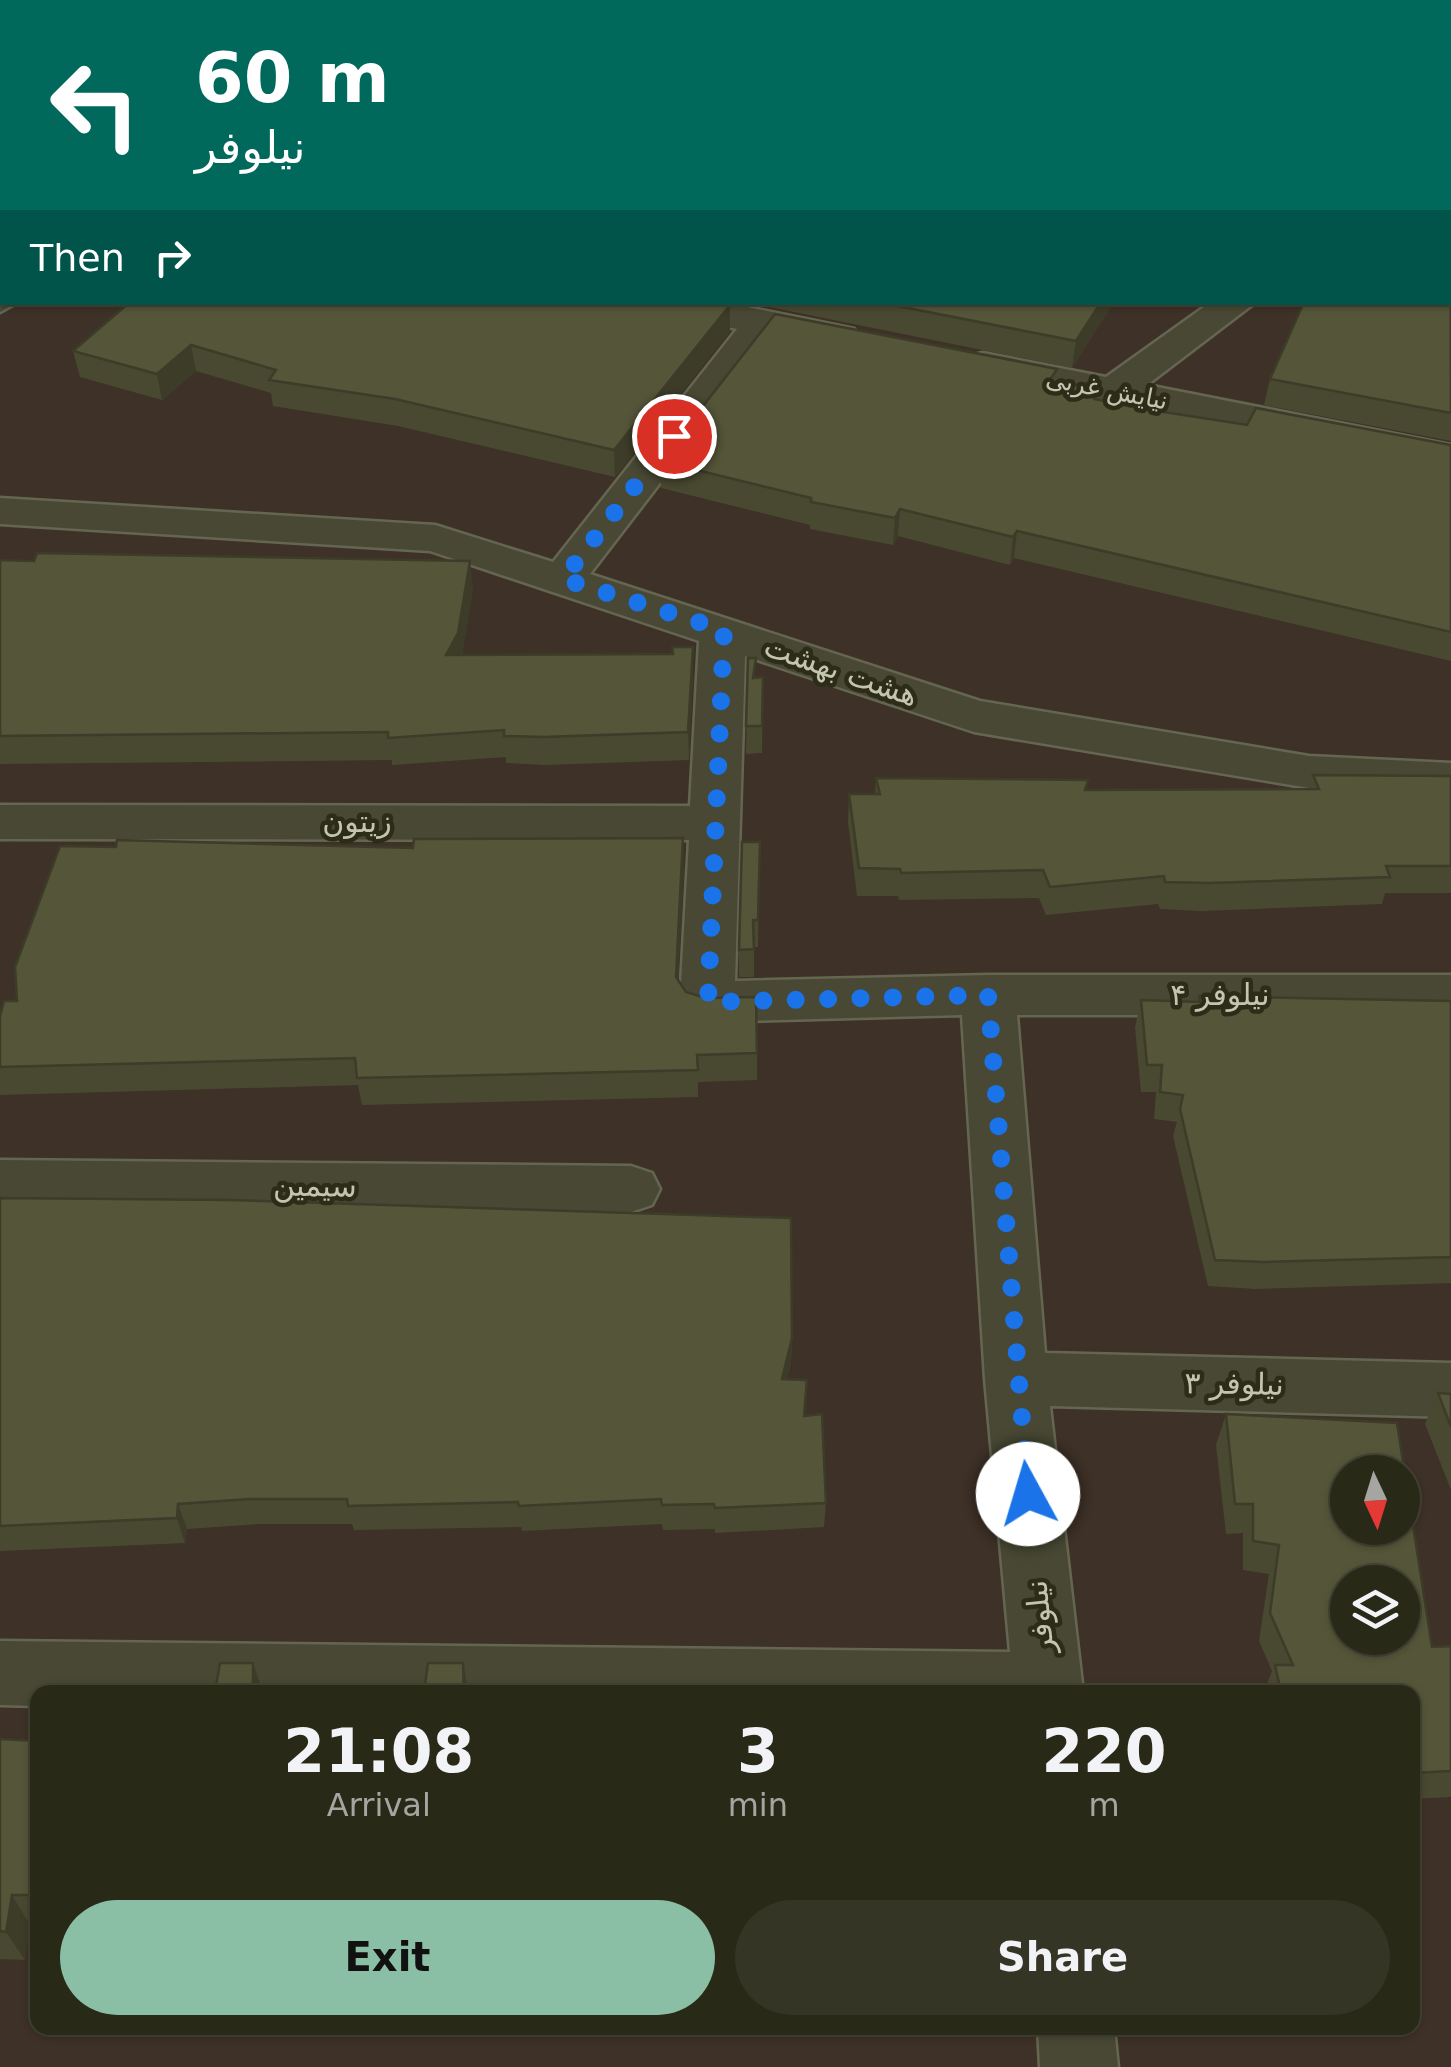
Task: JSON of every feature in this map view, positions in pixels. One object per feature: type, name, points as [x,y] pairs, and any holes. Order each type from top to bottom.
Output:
[{"type":"street","points":[[675,305],[880,345]]},
{"type":"street","points":[[1114,390],[1233,305]]},
{"type":"street","points":[[563,579],[763,322]]},
{"type":"street","name":"نیایش غربی","points":[[938,356],[1451,458]]},
{"type":"street","name":"هشت بهشت","points":[[0,511],[434,538],[724,630],[974,716],[1308,772],[1451,779]]},
{"type":"street","points":[[724,630],[708,1002],[988,995]]},
{"type":"street","name":"زیتون","points":[[0,822],[715,823]]},
{"type":"street","name":"نیلوفر ۴","points":[[988,995],[1451,995]]},
{"type":"street","name":"نیلوفر","points":[[988,995],[1016,1379],[1048,1685]]},
{"type":"street","name":"سیمین","points":[[0,1182],[631,1189]]},
{"type":"street","name":"نیلوفر ۳","points":[[1016,1379],[1451,1390]]},
{"type":"street","points":[[0,1673],[786,1685]]},
{"type":"street","points":[[1077,2035],[1080,2067]]},
{"type":"shaded area","points":[[0,305],[1451,305],[1451,2067],[0,2067]]},
{"type":"building","points":[[127,305],[730,305],[614,450],[395,399],[269,380],[276,370],[191,345],[157,374],[73,351]]},
{"type":"building","points":[[892,305],[1099,305],[1076,341]]},
{"type":"building","points":[[1303,305],[1451,305],[1451,413],[1270,379]]},
{"type":"building","points":[[775,314],[1057,369],[1049,381],[1096,388],[1094,399],[1247,425],[1256,408],[1451,445],[1451,632],[1017,531],[1013,537],[900,509],[895,518],[811,502],[811,498],[660,461]]},
{"type":"building","points":[[37,553],[470,561],[458,633],[446,655],[673,654],[672,647],[693,647],[688,732],[543,737],[504,736],[504,730],[388,738],[388,732],[0,736],[0,560],[34,561]]},
{"type":"building","points":[[748,658],[756,658],[753,678],[763,677],[762,726],[746,726]]},
{"type":"building","points":[[1313,775],[1451,776],[1451,866],[1386,866],[1390,877],[1208,883],[1165,882],[1164,876],[1050,887],[1043,870],[901,873],[900,869],[859,868],[849,794],[880,794],[876,778],[1088,780],[1085,790],[1319,789]]},
{"type":"building","points":[[683,838],[676,977],[686,992],[706,998],[756,997],[757,1053],[697,1055],[698,1070],[357,1078],[355,1058],[0,1067],[0,1016],[4,1001],[17,1001],[15,967],[60,846],[116,847],[117,840],[413,848],[414,839]]},
{"type":"building","points":[[742,842],[760,842],[758,920],[753,920],[754,949],[739,950]]},
{"type":"building","points":[[1199,996],[1451,1001],[1451,1257],[1215,1260],[1180,1109],[1183,1095],[1160,1092],[1162,1065],[1147,1065],[1141,1000],[1200,1002]]},
{"type":"building","points":[[0,1198],[231,1200],[791,1218],[792,1338],[782,1379],[807,1380],[804,1416],[822,1414],[826,1503],[715,1508],[714,1504],[662,1505],[661,1499],[519,1506],[518,1502],[348,1506],[347,1499],[250,1499],[178,1504],[177,1518],[0,1526]]},
{"type":"building","points":[[1438,1393],[1451,1394],[1451,1427]]},
{"type":"building","points":[[1226,1414],[1397,1423],[1402,1455],[1330,1455],[1330,1545],[1416,1545],[1419,1565],[1330,1565],[1330,1655],[1420,1655],[1420,1570],[1432,1647],[1451,1646],[1451,1771],[1420,1773],[1420,1685],[1279,1685],[1275,1665],[1293,1665],[1270,1613],[1279,1545],[1253,1541],[1253,1504],[1235,1504]]},
{"type":"building","points":[[220,1663],[253,1663],[253,1685],[216,1685]]},
{"type":"building","points":[[428,1663],[463,1663],[464,1685],[425,1685]]},
{"type":"building","points":[[0,1739],[30,1741],[30,1895],[12,1895],[6,1932],[0,1931]]},
{"type":"route","points":[[674,436],[563,579],[724,630],[708,1002],[988,995],[1028,1494]]}]
